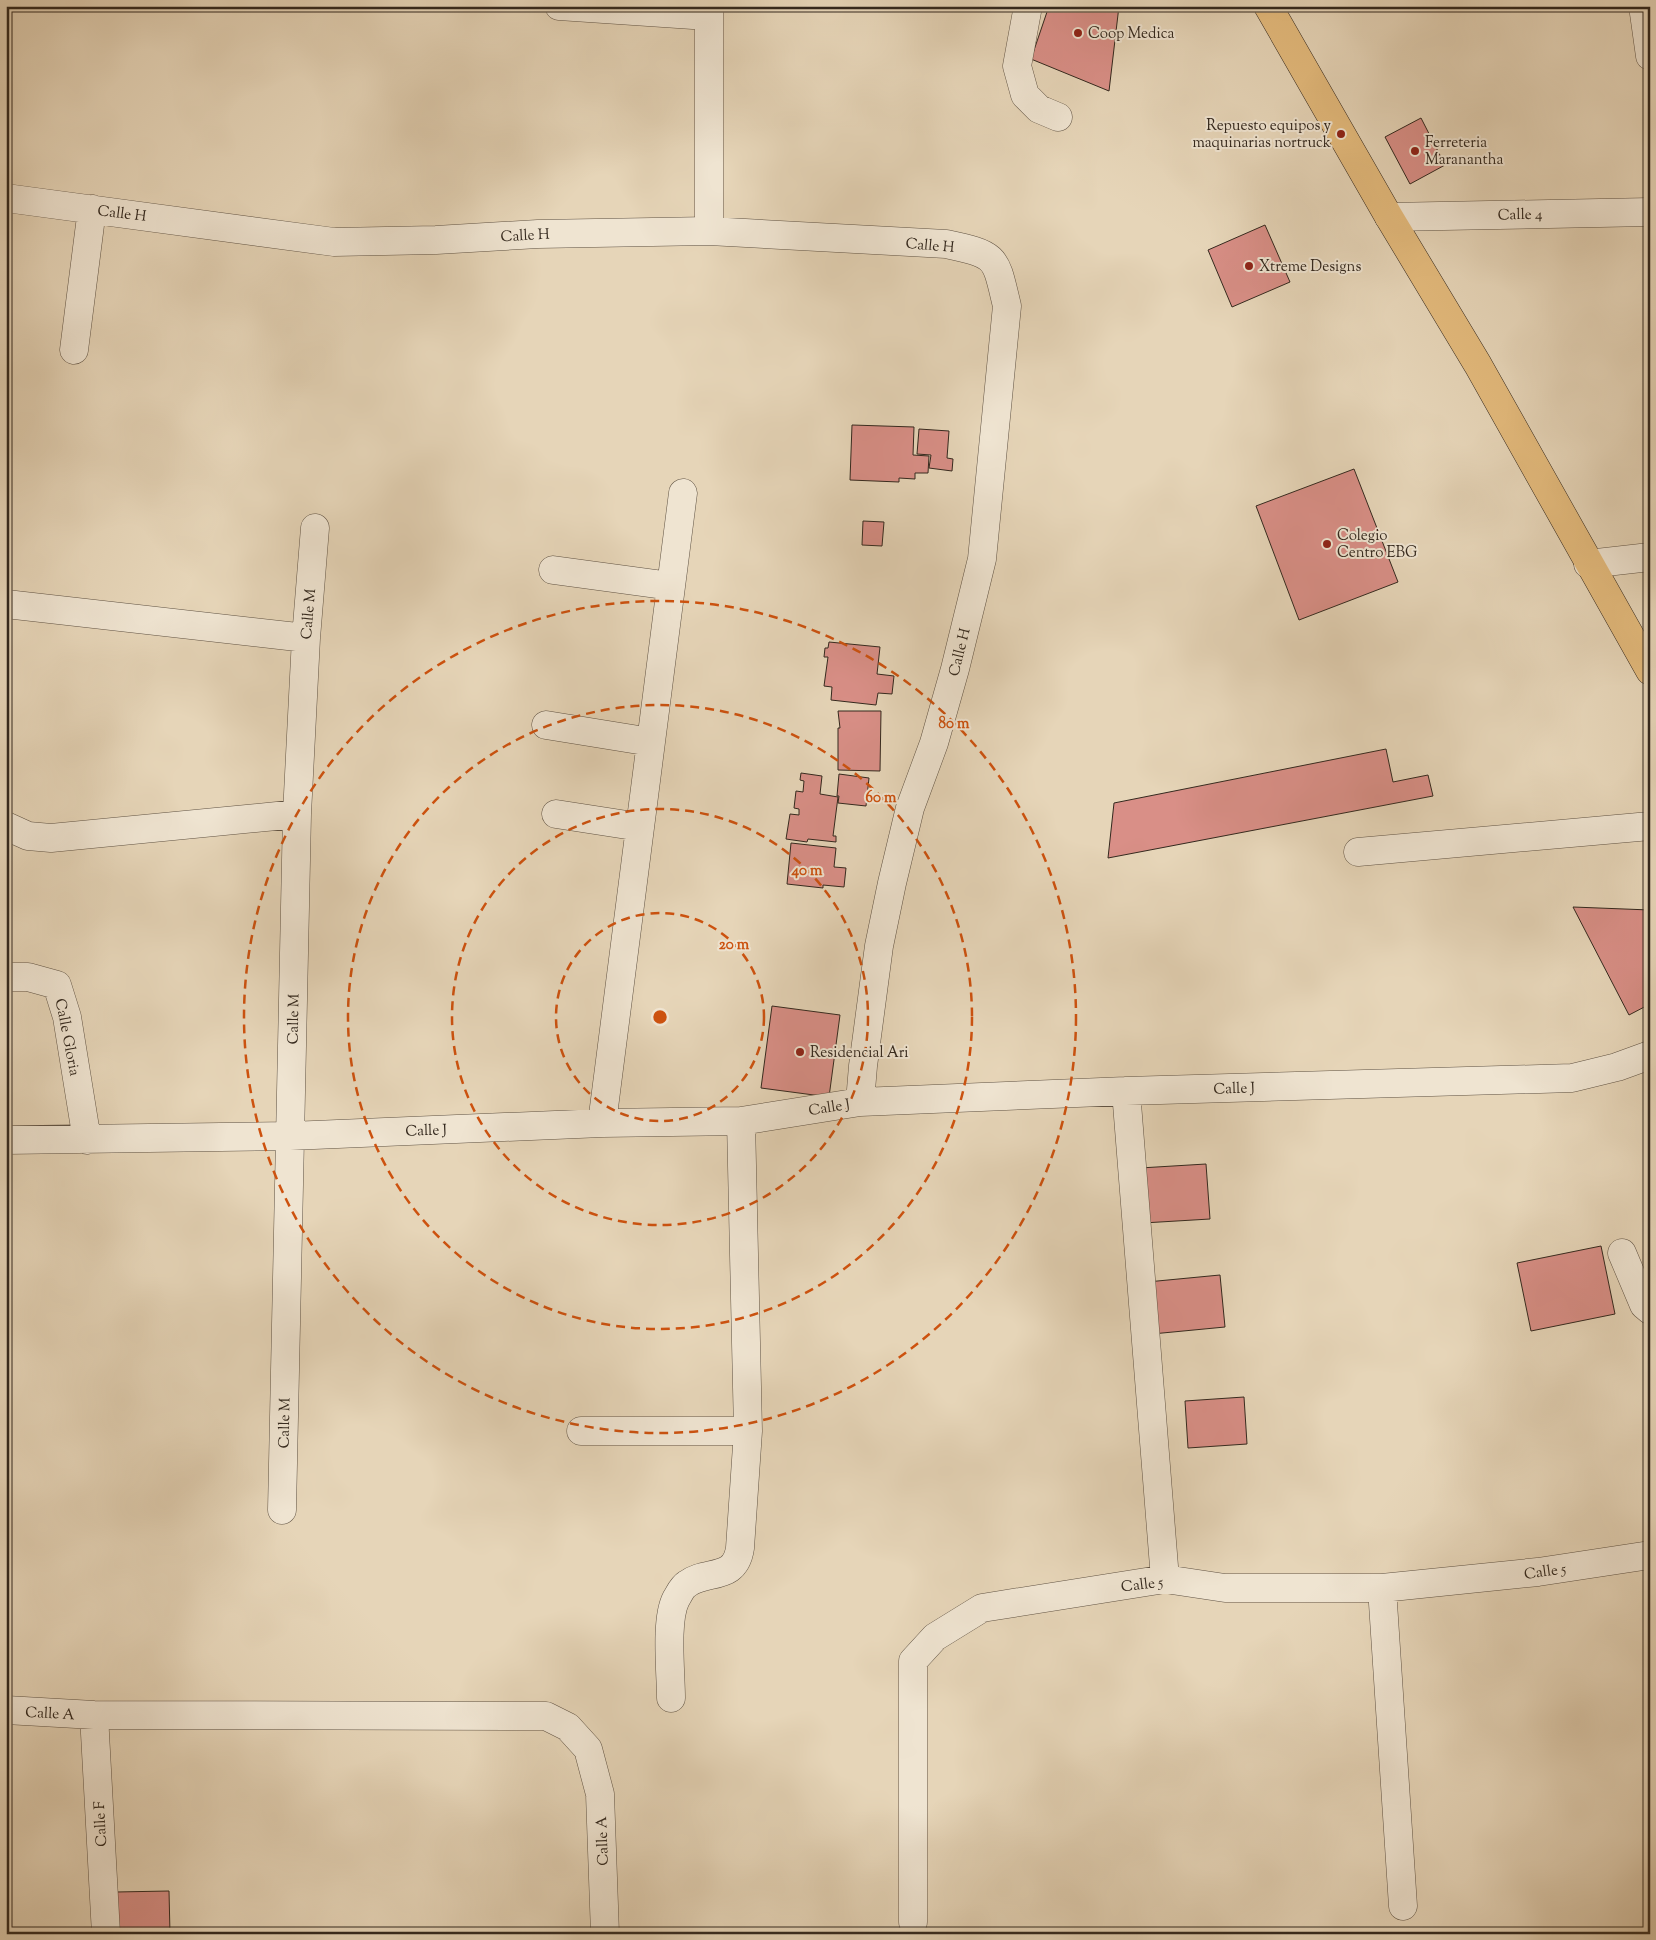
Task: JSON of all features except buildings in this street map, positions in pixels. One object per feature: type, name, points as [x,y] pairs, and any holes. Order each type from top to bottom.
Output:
[{"type":"main road","points":[[1268,6],[1389,217],[1478,364],[1650,672]]},
{"type":"street","points":[[559,6],[708,11],[709,231]]},
{"type":"street","points":[[1028,6],[1017,66],[1026,95],[1039,109],[1058,117]]},
{"type":"street","points":[[1643,6],[1650,56]]},
{"type":"street","name":"Calle H","points":[[6,198],[334,242],[436,240],[538,234],[709,231],[946,244],[977,251],[990,257],[998,268],[1008,306],[982,559],[955,669],[934,742],[910,808],[892,883],[879,946],[860,1102]]},
{"type":"street","points":[[74,350],[92,209]]},
{"type":"street","name":"Calle 4","points":[[1389,217],[1650,212]]},
{"type":"street","points":[[602,1123],[683,493]]},
{"type":"street","name":"Calle M","points":[[282,1510],[297,814],[306,638],[315,528]]},
{"type":"street","points":[[1588,564],[1650,557]]},
{"type":"street","points":[[553,570],[671,586]]},
{"type":"street","points":[[6,604],[306,638]]},
{"type":"street","points":[[546,725],[651,742]]},
{"type":"street","points":[[6,826],[28,836],[51,838],[297,814]]},
{"type":"street","points":[[556,814],[640,827]]},
{"type":"street","points":[[1358,852],[1650,826]]},
{"type":"street","name":"Calle Gloria","points":[[6,977],[28,977],[57,986],[67,1017],[86,1140]]},
{"type":"street","name":"Calle J","points":[[6,1140],[290,1136],[602,1123],[741,1121],[860,1102],[1126,1091],[1572,1078],[1617,1067],[1650,1055]]},
{"type":"street","points":[[1126,1091],[1165,1579]]},
{"type":"street","points":[[671,1698],[670,1618],[674,1601],[687,1584],[726,1571],[734,1565],[739,1557],[748,1431],[741,1121]]},
{"type":"street","points":[[1622,1253],[1644,1304],[1650,1310]]},
{"type":"street","points":[[581,1431],[748,1431]]},
{"type":"street","name":"Calle 5","points":[[913,1922],[913,1661],[935,1636],[982,1608],[1165,1579],[1225,1588],[1382,1588],[1538,1572],[1650,1555]]},
{"type":"street","points":[[1382,1588],[1403,1906]]},
{"type":"street","name":"Calle A","points":[[6,1710],[94,1715],[546,1716],[568,1728],[588,1749],[600,1794],[605,1934]]},
{"type":"street","name":"Calle F","points":[[94,1715],[106,1934]]},
{"type":"place","name":"Coop Medica","points":[[1078,33]]},
{"type":"place","name":"Repuesto equipos y maquinarias nortruck","points":[[1341,134]]},
{"type":"place","name":"Ferreteria Maranantha","points":[[1415,151]]},
{"type":"place","name":"Xtreme Designs","points":[[1249,266]]},
{"type":"place","name":"Colegio Centro EBG","points":[[1327,544]]},
{"type":"place","name":"Residencial Ari","points":[[800,1052]]}]
